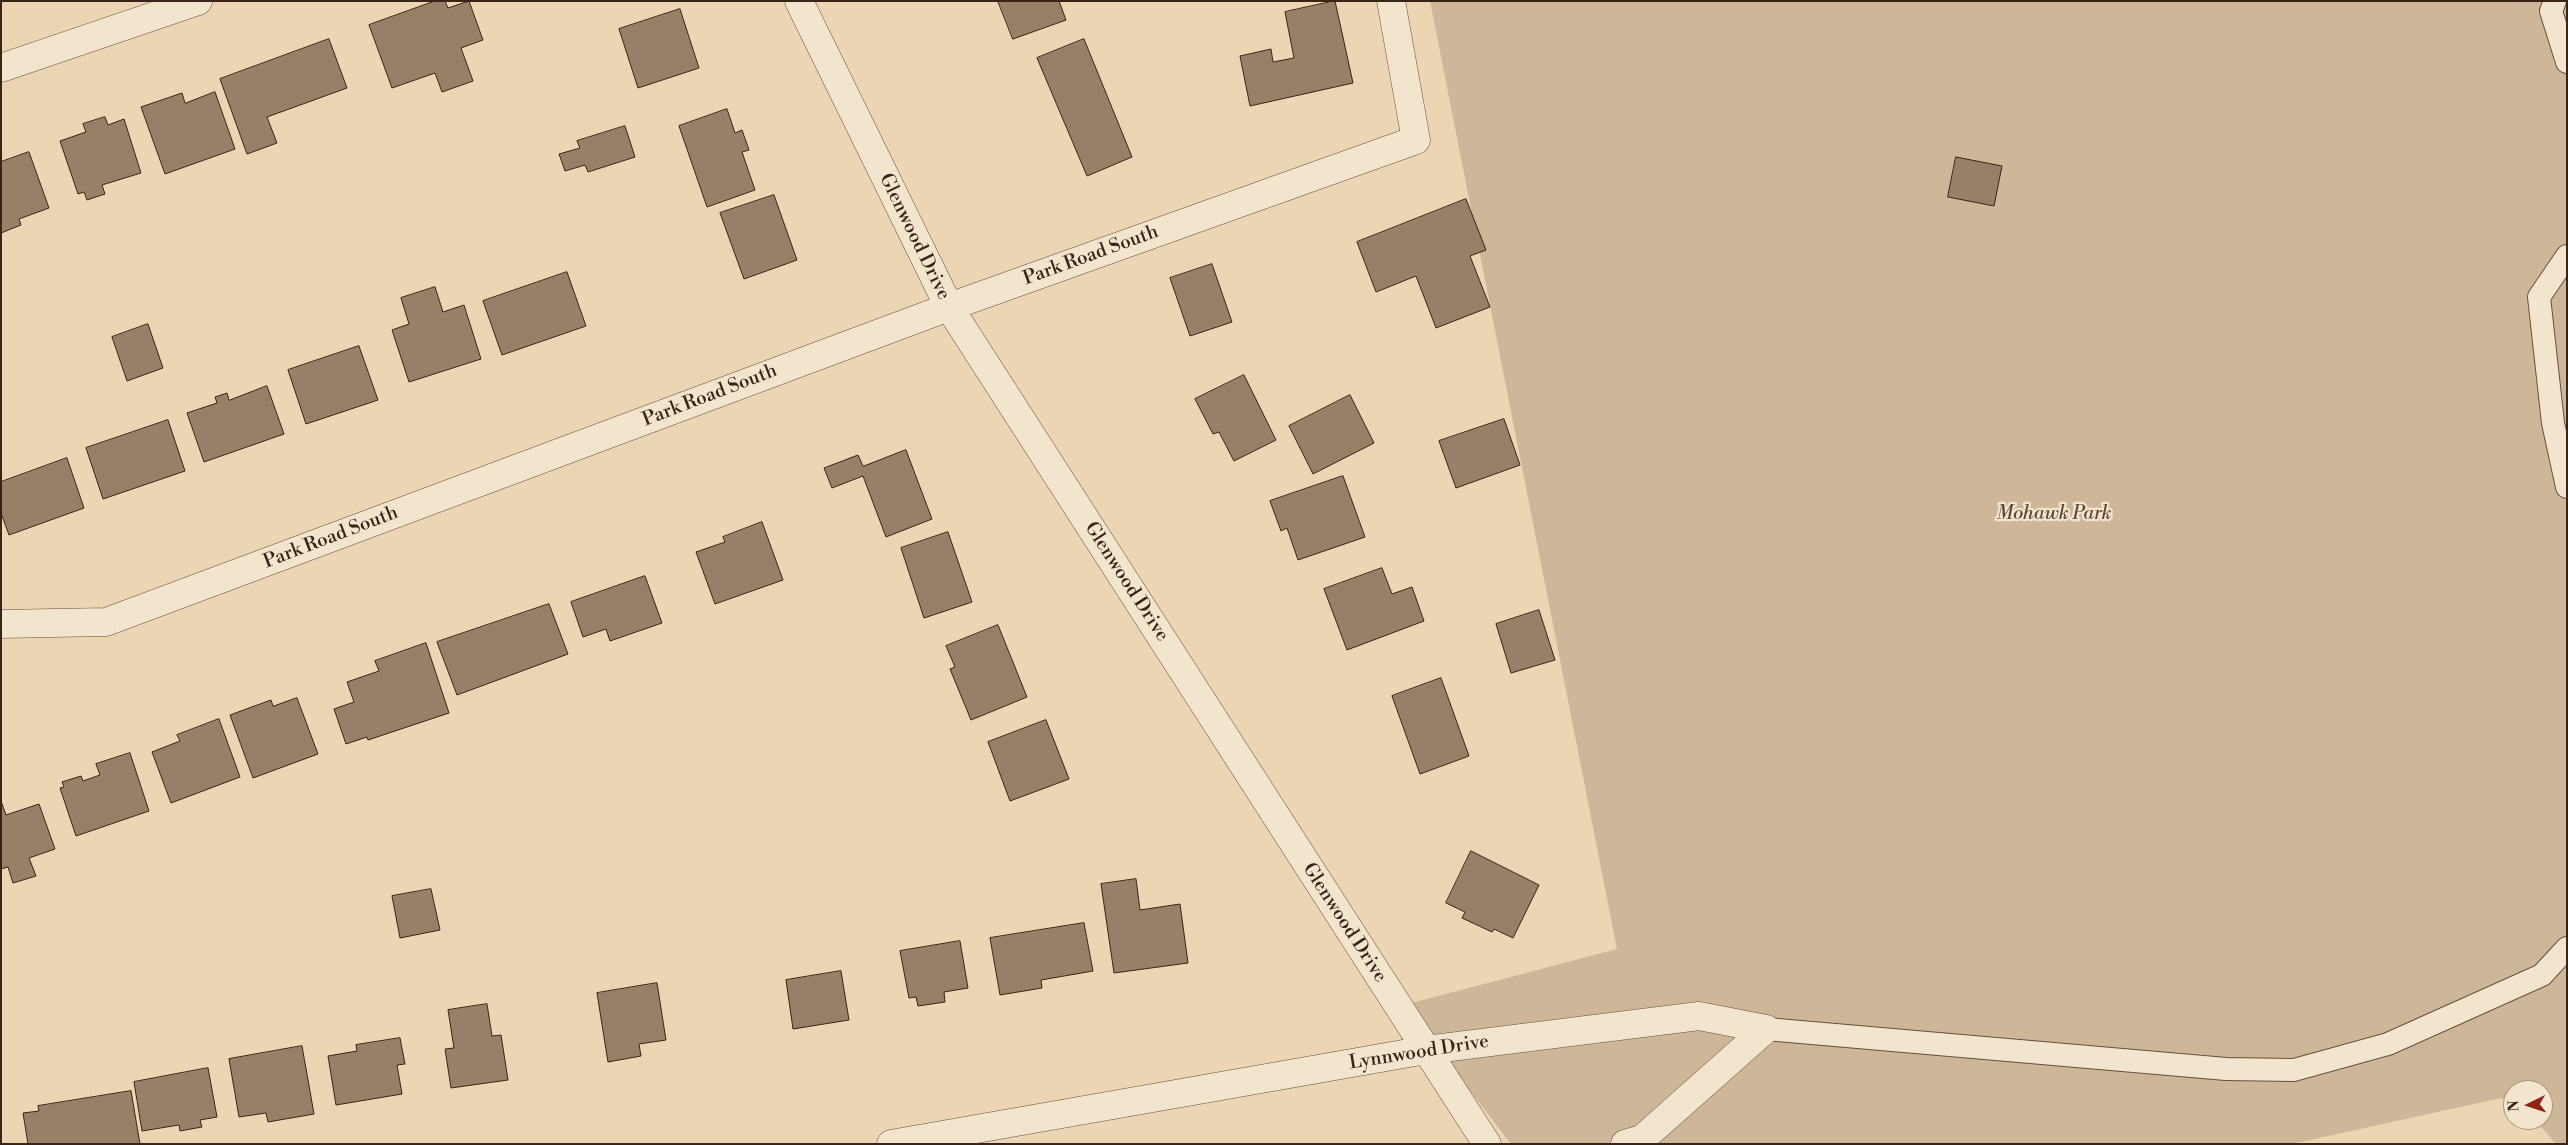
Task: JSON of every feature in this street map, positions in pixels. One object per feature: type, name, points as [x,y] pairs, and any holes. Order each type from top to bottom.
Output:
[{"type":"street","points":[[1,68],[198,1]]},
{"type":"street","name":"Glenwood Drive","points":[[798,1],[949,307],[1487,1144]]},
{"type":"street","name":"Park Road South","points":[[1,624],[106,622],[949,307],[1416,140],[1391,1]]},
{"type":"street","name":"Lynnwood Drive","points":[[891,1144],[1426,1050],[1699,1016],[1766,1029]]},
{"type":"street","points":[[1624,1144],[1642,1140],[1766,1029]]},
{"type":"lane","points":[[2555,1],[2551,11],[2567,62]]},
{"type":"lane","points":[[2567,256],[2539,297],[2553,423],[2567,487]]},
{"type":"lane","points":[[1766,1029],[2226,1069],[2294,1070],[2397,1040],[2542,974],[2567,948]]},
{"type":"green space","name":"Mohawk Park","points":[[1430,1],[2567,1],[2567,1144],[2556,1144],[2544,1130],[2553,1130],[2553,1080],[2503,1080],[2503,1099],[2292,1144],[1511,1144],[1404,1005],[1617,949]]},
{"type":"building","points":[[435,1],[445,1],[448,8],[469,1],[483,40],[461,48],[473,81],[442,92],[435,73],[392,88],[369,25]]},
{"type":"building","points":[[998,1],[1059,1],[1066,20],[1013,39]]},
{"type":"building","points":[[1335,1],[1353,83],[1250,106],[1240,56],[1271,49],[1273,62],[1294,58],[1285,12]]},
{"type":"building","points":[[680,9],[699,68],[638,88],[619,29]]},
{"type":"building","points":[[329,39],[347,88],[267,117],[277,143],[247,154],[220,79]]},
{"type":"building","points":[[1084,39],[1132,157],[1087,176],[1037,58]]},
{"type":"building","points":[[215,92],[235,149],[165,174],[141,107],[182,93],[185,103]]},
{"type":"building","points":[[727,109],[735,133],[742,130],[749,150],[742,152],[755,190],[707,207],[679,126]]},
{"type":"building","points":[[105,117],[108,125],[124,119],[141,173],[102,185],[105,194],[87,200],[84,192],[78,194],[60,141],[86,132],[83,124]]},
{"type":"building","points":[[625,126],[635,157],[588,172],[585,165],[565,171],[559,154],[580,148],[577,141]]},
{"type":"building","points":[[29,152],[49,208],[19,219],[21,225],[1,233],[1,162]]},
{"type":"building","points":[[1956,157],[2002,166],[1994,206],[1948,197]]},
{"type":"building","points":[[774,195],[797,260],[744,279],[720,213]]},
{"type":"building","points":[[1466,199],[1486,250],[1470,256],[1490,307],[1436,328],[1416,276],[1376,292],[1357,242]]},
{"type":"building","points":[[1212,264],[1232,322],[1190,336],[1170,278]]},
{"type":"building","points":[[567,272],[586,326],[502,355],[483,301]]},
{"type":"building","points":[[435,287],[443,312],[464,305],[481,359],[409,382],[392,330],[409,324],[401,298]]},
{"type":"building","points":[[148,324],[163,368],[127,381],[112,337]]},
{"type":"building","points":[[359,346],[378,400],[306,424],[288,370]]},
{"type":"building","points":[[1244,375],[1276,440],[1234,461],[1219,432],[1213,434],[1195,399]]},
{"type":"building","points":[[267,386],[284,434],[204,462],[187,413],[217,403],[215,397],[227,393],[229,400]]},
{"type":"building","points":[[1350,395],[1374,443],[1313,474],[1289,426]]},
{"type":"building","points":[[1504,419],[1520,465],[1456,488],[1439,441]]},
{"type":"building","points":[[168,420],[185,471],[103,499],[86,448]]},
{"type":"building","points":[[906,450],[932,519],[886,537],[863,476],[832,488],[824,468],[858,455],[863,466]]},
{"type":"building","points":[[67,458],[84,508],[9,535],[1,513],[1,482]]},
{"type":"building","points":[[1343,476],[1365,537],[1298,560],[1287,528],[1281,531],[1270,501]]},
{"type":"building","points":[[762,522],[783,580],[715,604],[696,552],[725,542],[723,537]]},
{"type":"building","points":[[948,532],[972,602],[924,618],[901,548]]},
{"type":"building","points":[[1382,568],[1392,594],[1412,587],[1424,621],[1347,650],[1324,589]]},
{"type":"building","points":[[645,576],[662,623],[610,641],[606,629],[583,637],[571,602]]},
{"type":"building","points":[[549,604],[568,654],[457,695],[437,642]]},
{"type":"building","points":[[1539,610],[1555,660],[1511,673],[1496,624]]},
{"type":"building","points":[[998,625],[1027,697],[971,720],[950,669],[955,667],[946,646]]},
{"type":"building","points":[[426,643],[449,713],[368,740],[367,737],[346,744],[334,709],[354,702],[347,682],[379,671],[375,661]]},
{"type":"building","points":[[1441,678],[1469,756],[1420,774],[1392,696]]},
{"type":"building","points":[[297,698],[318,754],[253,778],[230,715],[271,700],[273,706]]},
{"type":"building","points":[[219,719],[240,777],[171,803],[152,752],[180,741],[177,735]]},
{"type":"building","points":[[1046,720],[1069,779],[1010,801],[988,742]]},
{"type":"building","points":[[130,753],[149,811],[76,836],[60,788],[64,787],[62,782],[81,776],[83,781],[100,775],[96,764]]},
{"type":"building","points":[[1,801],[6,815],[39,804],[55,849],[29,858],[36,876],[13,883],[8,867],[1,869]]},
{"type":"building","points":[[1471,851],[1539,885],[1513,938],[1494,929],[1492,932],[1462,918],[1465,912],[1446,903]]},
{"type":"building","points":[[1136,879],[1140,910],[1180,904],[1188,963],[1114,973],[1101,884]]},
{"type":"building","points":[[431,889],[440,930],[400,938],[392,896]]},
{"type":"building","points":[[1084,923],[1093,971],[1041,980],[1042,988],[1000,995],[990,938]]},
{"type":"building","points":[[960,941],[968,988],[944,992],[945,1002],[918,1006],[916,997],[909,998],[900,951]]},
{"type":"building","points":[[841,971],[849,1020],[793,1029],[786,980]]},
{"type":"building","points":[[657,983],[666,1040],[639,1044],[641,1056],[608,1062],[597,993]]},
{"type":"building","points":[[487,1004],[492,1036],[501,1035],[508,1080],[451,1088],[445,1049],[454,1048],[448,1010]]},
{"type":"building","points":[[400,1038],[405,1064],[397,1065],[402,1094],[336,1105],[328,1056],[357,1051],[356,1045]]},
{"type":"building","points":[[302,1046],[314,1114],[268,1122],[266,1113],[239,1117],[229,1059]]},
{"type":"building","points":[[208,1068],[217,1117],[200,1120],[202,1127],[180,1131],[179,1125],[142,1131],[134,1082]]},
{"type":"building","points":[[131,1091],[140,1144],[28,1144],[23,1113],[39,1111],[38,1106]]}]
